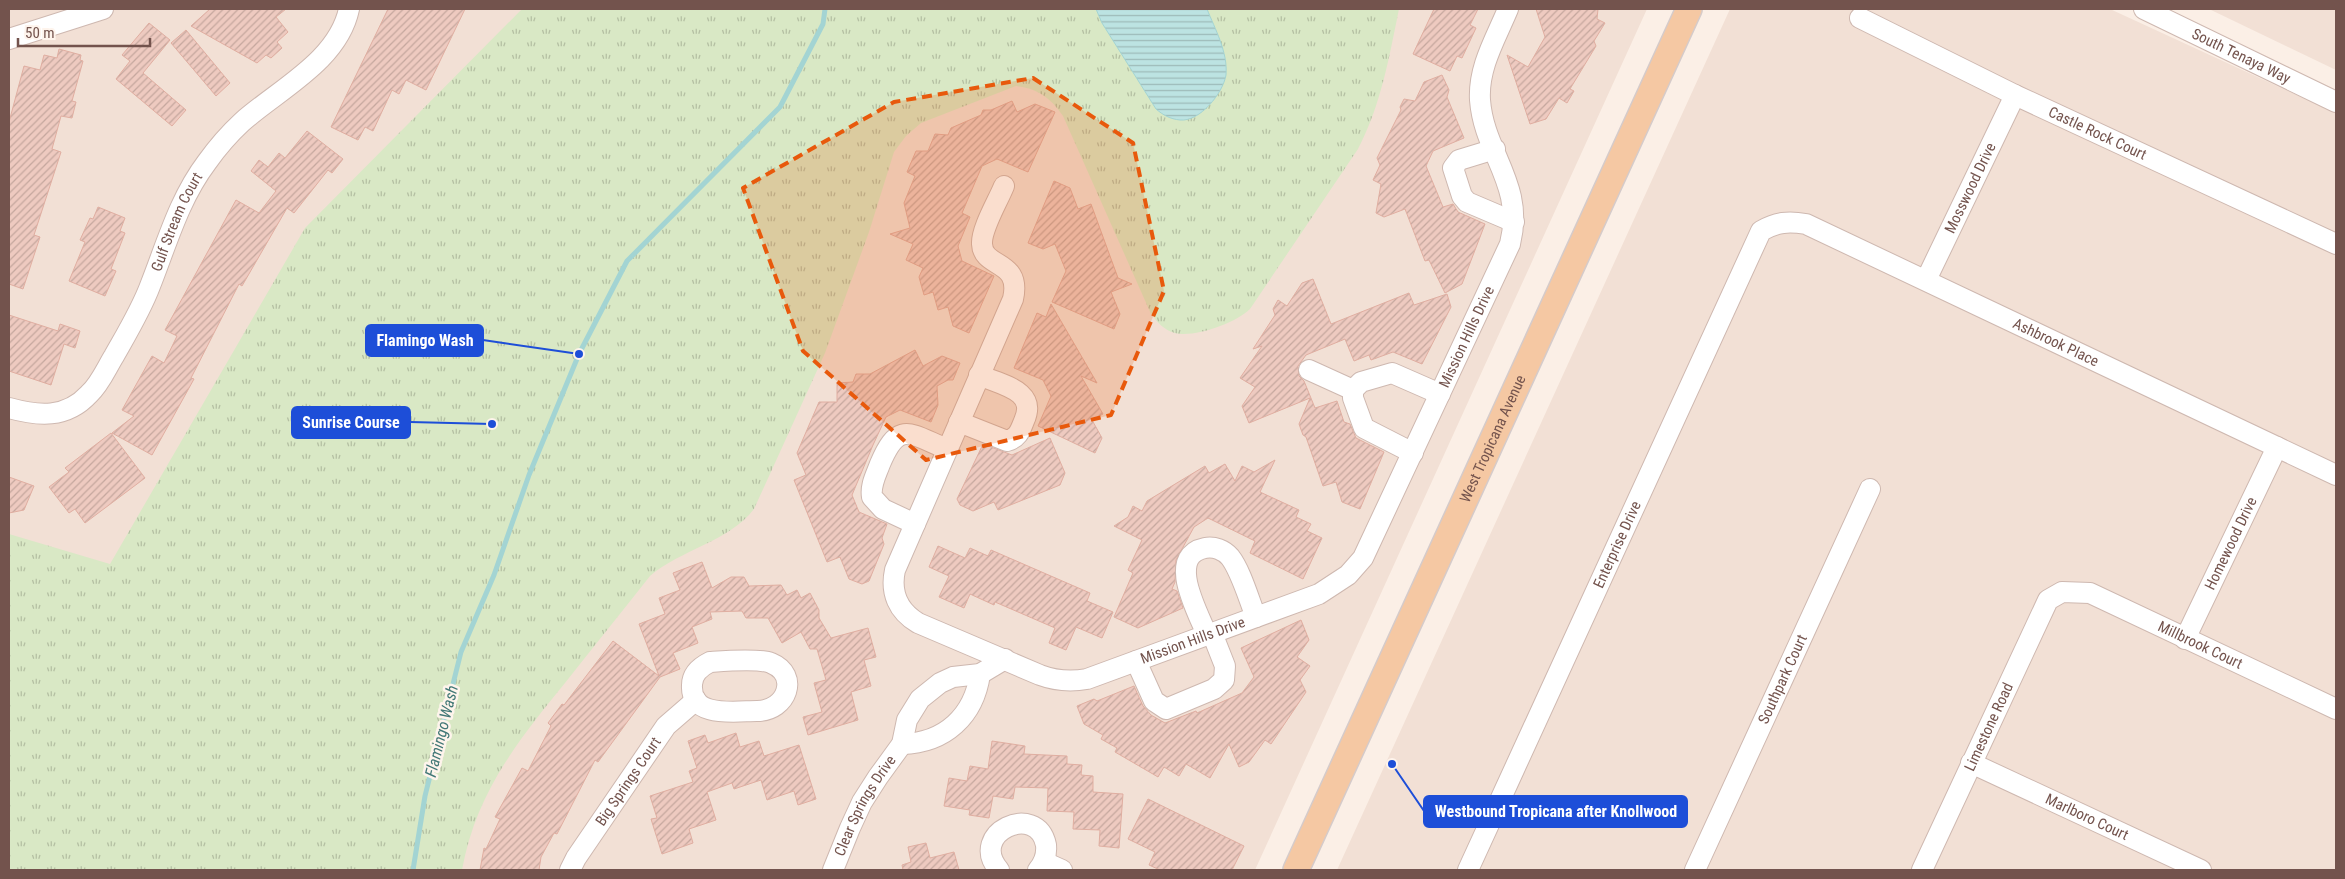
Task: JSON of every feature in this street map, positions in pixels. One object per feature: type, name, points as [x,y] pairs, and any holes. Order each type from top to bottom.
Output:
[{"type":"main road","name":"West Tropicana Avenue","points":[[1296,870],[1689,9]]},
{"type":"street","points":[[9,39],[103,9]]},
{"type":"street","name":"Gulf Stream Court","points":[[9,408],[28,413],[49,415],[70,409],[90,394],[138,314],[182,202],[207,162],[242,123],[298,78],[329,48],[343,28],[349,9]]},
{"type":"street","name":"Mission Hills Drive","points":[[1004,186],[984,231],[981,243],[986,256],[1009,272],[1014,285],[1014,292],[893,578],[895,595],[903,611],[918,623],[1050,679],[1074,682],[1319,594],[1334,586],[1356,567],[1369,548],[1506,254],[1514,222],[1512,196],[1482,110],[1480,86],[1485,62],[1508,9]]},
{"type":"street","name":"South Tenaya Way","points":[[2144,9],[2336,102]]},
{"type":"street","name":"Castle Rock Court","points":[[1860,18],[2015,95],[2336,244]]},
{"type":"street","name":"Mosswood Drive","points":[[1926,280],[2015,95]]},
{"type":"street","points":[[1495,148],[1458,160],[1453,168],[1462,196],[1467,202],[1514,222]]},
{"type":"street","name":"Ashbrook Place","points":[[1772,224],[1787,221],[1806,224],[2336,475]]},
{"type":"street","name":"Enterprise Drive","points":[[1468,870],[1761,231],[1772,224]]},
{"type":"street","points":[[1309,370],[1353,390]]},
{"type":"street","points":[[1413,452],[1364,428],[1353,398],[1353,390],[1361,382],[1392,373],[1440,394]]},
{"type":"street","points":[[959,422],[1007,441],[1019,433],[1025,420],[1029,408],[1026,399],[1022,395],[979,376]]},
{"type":"street","points":[[915,524],[883,510],[872,497],[872,484],[885,452],[892,440],[906,434],[947,449]]},
{"type":"street","name":"Homewood Drive","points":[[2185,639],[2277,447]]},
{"type":"street","name":"Southpark Court","points":[[1695,870],[1870,489]]},
{"type":"street","points":[[1136,661],[1154,701],[1161,708],[1170,708],[1214,690],[1224,680],[1225,666],[1185,576],[1188,561],[1198,550],[1213,548],[1226,553],[1256,617]]},
{"type":"street","name":"Millbrook Court","points":[[2062,592],[2090,593],[2336,709]]},
{"type":"street","name":"Limestone Road","points":[[1922,870],[2048,600],[2062,592]]},
{"type":"street","name":"Clear Springs Drive","points":[[833,870],[862,802],[902,744],[904,732],[913,709],[929,690],[953,677],[980,674],[1005,660]]},
{"type":"street","name":"Clear Springs Drive","points":[[902,744],[928,741],[951,729],[968,710],[976,693],[980,674]]},
{"type":"street","name":"Big Springs Court","points":[[570,870],[576,858],[666,726],[696,700]]},
{"type":"street","name":"Marlboro Court","points":[[1971,763],[2201,870]]},
{"type":"street","points":[[1000,870],[994,862],[992,847],[998,833],[1011,824],[1027,824],[1040,833],[1046,847],[1048,868]]},
{"type":"highlighted area","points":[[1033,78],[1133,143],[1164,291],[1111,415],[926,460],[803,351],[743,188],[894,102]]},
{"type":"shaded area","points":[[9,9],[1647,9],[1255,870],[9,870]]},
{"type":"shaded area","points":[[1730,9],[2110,9],[2336,113],[2336,870],[1337,870]]},
{"type":"shaded area","points":[[2209,9],[2336,9],[2336,70]]},
{"type":"green space","points":[[522,9],[1399,9],[1388,63],[1378,98],[1373,115],[1358,149],[1250,309],[1225,324],[1203,331],[1183,334],[1171,332],[1158,323],[1151,314],[1063,116],[1054,104],[1043,95],[1031,89],[1016,86],[921,123],[906,136],[894,152],[869,232],[825,353],[754,509],[732,529],[662,567],[650,576],[515,748],[488,793],[477,817],[468,842],[462,870],[9,870],[9,534],[110,564],[305,228]]},
{"type":"water","points":[[1096,9],[1207,9],[1220,41],[1226,66],[1224,82],[1215,98],[1203,111],[1188,119],[1173,119],[1156,109],[1102,23]]},
{"type":"building","points":[[210,9],[286,9],[276,17],[288,32],[277,42],[282,48],[271,58],[266,55],[257,63],[191,26]]},
{"type":"building","points":[[388,9],[465,9],[426,90],[406,80],[399,94],[392,90],[373,131],[365,127],[358,140],[331,127]]},
{"type":"building","points":[[1434,9],[1478,9],[1470,25],[1476,28],[1462,58],[1457,56],[1450,71],[1413,54]]},
{"type":"building","points":[[1536,9],[1598,9],[1597,19],[1605,23],[1594,41],[1596,46],[1570,89],[1574,91],[1567,103],[1559,98],[1546,119],[1530,124],[1507,55],[1528,67],[1545,37]]},
{"type":"building","points":[[149,23],[170,40],[143,73],[186,110],[172,126],[116,79],[130,61],[122,55]]},
{"type":"building","points":[[186,30],[230,83],[216,96],[171,43]]},
{"type":"building","points":[[59,49],[81,55],[80,60],[83,61],[72,101],[76,102],[72,118],[61,116],[52,149],[61,152],[34,235],[40,237],[23,289],[9,284],[9,122],[24,66],[40,70],[44,55],[57,58]]},
{"type":"building","points":[[1442,75],[1449,90],[1447,97],[1464,138],[1433,151],[1426,166],[1443,207],[1453,204],[1458,212],[1485,224],[1462,284],[1445,293],[1429,260],[1425,261],[1405,209],[1384,217],[1376,213],[1381,184],[1373,180],[1380,165],[1377,158],[1401,110],[1400,107],[1404,99],[1415,101],[1424,82]]},
{"type":"building","points":[[1012,101],[1017,112],[1035,104],[1055,112],[1028,172],[997,159],[982,166],[962,213],[970,217],[958,246],[962,261],[994,276],[969,333],[953,326],[948,307],[938,310],[933,292],[924,295],[919,277],[923,268],[906,260],[913,244],[890,234],[910,228],[904,203],[915,176],[907,172],[916,151],[928,151],[935,134],[948,135],[951,128],[981,115],[983,110],[991,110]]},
{"type":"building","points":[[307,131],[343,159],[332,173],[328,170],[294,213],[287,208],[242,286],[239,284],[191,378],[194,379],[152,455],[112,433],[134,416],[122,410],[152,356],[164,363],[177,336],[165,330],[236,200],[259,213],[276,191],[251,171],[259,160],[268,167],[279,153],[285,158]]},
{"type":"building","points":[[1054,181],[1070,188],[1078,209],[1091,204],[1118,278],[1132,284],[1111,292],[1120,314],[1114,329],[1052,302],[1066,271],[1055,244],[1043,249],[1028,243]]},
{"type":"building","points":[[98,207],[125,218],[120,231],[125,233],[111,269],[116,271],[105,296],[69,281],[85,242],[80,240],[90,218],[93,219]]},
{"type":"building","points":[[1313,279],[1331,324],[1409,293],[1414,305],[1447,294],[1451,307],[1422,364],[1393,352],[1371,360],[1369,355],[1354,361],[1345,339],[1306,355],[1298,366],[1299,376],[1304,381],[1315,408],[1337,401],[1344,422],[1350,424],[1356,438],[1384,452],[1360,509],[1342,502],[1336,482],[1323,486],[1306,437],[1303,435],[1299,424],[1310,398],[1249,423],[1242,406],[1255,387],[1240,378],[1262,346],[1253,349],[1275,315],[1273,309],[1278,300],[1287,306],[1302,283]]},
{"type":"building","points":[[1051,304],[1097,383],[1081,376],[1103,414],[1092,420],[1102,438],[1095,453],[1038,426],[1051,396],[1043,380],[1014,368],[1037,313],[1046,317]]},
{"type":"building","points":[[9,315],[58,331],[60,324],[80,331],[75,348],[64,344],[51,385],[9,371]]},
{"type":"building","points":[[915,350],[923,366],[942,356],[960,363],[953,380],[948,380],[937,386],[938,405],[931,422],[900,410],[886,417],[873,445],[852,495],[859,512],[887,524],[882,538],[884,544],[869,581],[862,584],[849,579],[840,557],[827,562],[794,480],[806,475],[797,453],[819,402],[837,402],[837,383],[853,382],[856,374],[870,374]]},
{"type":"building","points":[[111,433],[145,478],[85,523],[75,509],[69,513],[49,487],[69,472],[65,468]]},
{"type":"building","points":[[1050,438],[1065,473],[1060,485],[998,510],[994,502],[973,511],[960,505],[957,499],[983,444],[1012,455]]},
{"type":"building","points":[[1275,460],[1260,492],[1299,510],[1296,517],[1311,524],[1307,531],[1322,538],[1303,579],[1250,553],[1255,541],[1208,518],[1194,527],[1176,560],[1175,582],[1172,589],[1177,591],[1183,608],[1138,628],[1114,617],[1133,573],[1128,570],[1142,540],[1114,526],[1128,517],[1133,506],[1142,511],[1147,501],[1205,466],[1209,473],[1225,464],[1235,481],[1242,466],[1254,472]]},
{"type":"building","points":[[9,477],[34,486],[24,510],[9,513]]},
{"type":"building","points":[[938,546],[965,558],[970,548],[988,556],[991,550],[1090,593],[1087,601],[1113,612],[1102,638],[1076,627],[1066,650],[1049,643],[1055,628],[995,602],[994,605],[970,594],[964,608],[939,597],[949,576],[929,567]]},
{"type":"building","points":[[702,562],[712,588],[731,577],[744,577],[749,586],[781,585],[787,595],[797,590],[801,598],[810,593],[819,610],[819,618],[831,638],[868,628],[876,657],[864,660],[871,686],[851,692],[858,720],[808,735],[803,717],[822,712],[814,683],[826,680],[817,649],[810,649],[801,632],[782,643],[768,618],[746,618],[742,611],[710,612],[712,619],[692,627],[698,643],[673,653],[680,669],[660,677],[598,762],[595,760],[557,834],[554,833],[541,857],[539,870],[480,870],[484,848],[486,849],[500,819],[495,817],[522,768],[528,771],[551,726],[548,723],[613,641],[659,676],[639,624],[665,614],[659,598],[680,590],[673,573]]},
{"type":"building","points":[[1301,620],[1309,640],[1297,657],[1310,666],[1300,680],[1306,692],[1271,744],[1265,740],[1249,762],[1239,767],[1229,744],[1210,778],[1186,764],[1179,776],[1164,767],[1158,777],[1115,752],[1117,748],[1101,739],[1103,735],[1084,724],[1077,706],[1094,699],[1097,701],[1134,686],[1143,706],[1151,715],[1165,723],[1196,711],[1197,713],[1242,693],[1254,677],[1241,648]]},
{"type":"building","points":[[736,733],[740,747],[759,741],[764,756],[799,745],[816,799],[798,805],[794,791],[767,800],[761,780],[734,789],[732,783],[707,792],[716,820],[689,829],[693,843],[662,854],[651,819],[657,818],[650,796],[693,782],[689,771],[697,768],[688,741],[705,735],[708,743]]},
{"type":"building","points":[[992,741],[1025,746],[1024,754],[1067,756],[1067,764],[1082,765],[1081,775],[1093,776],[1093,792],[1123,794],[1119,848],[1099,846],[1100,830],[1073,829],[1074,812],[1047,811],[1048,788],[1015,787],[1013,799],[993,796],[989,818],[969,815],[970,810],[944,806],[949,778],[967,781],[970,766],[988,769]]},
{"type":"building","points":[[1148,799],[1244,846],[1232,870],[1160,870],[1149,865],[1155,852],[1128,839]]},
{"type":"building","points":[[926,843],[930,858],[954,852],[959,870],[903,870],[902,865],[911,862],[908,847]]},
{"type":"waterway","name":"Flamingo Wash","points":[[413,870],[425,796],[461,652],[494,575],[529,475],[579,354],[627,261],[780,107],[823,24],[825,9]]},
{"type":"place","name":"Flamingo Wash","points":[[579,354]]},
{"type":"place","name":"Sunrise Course","points":[[492,424]]},
{"type":"place","name":"Westbound Tropicana after Knollwood","points":[[1392,764]]}]
